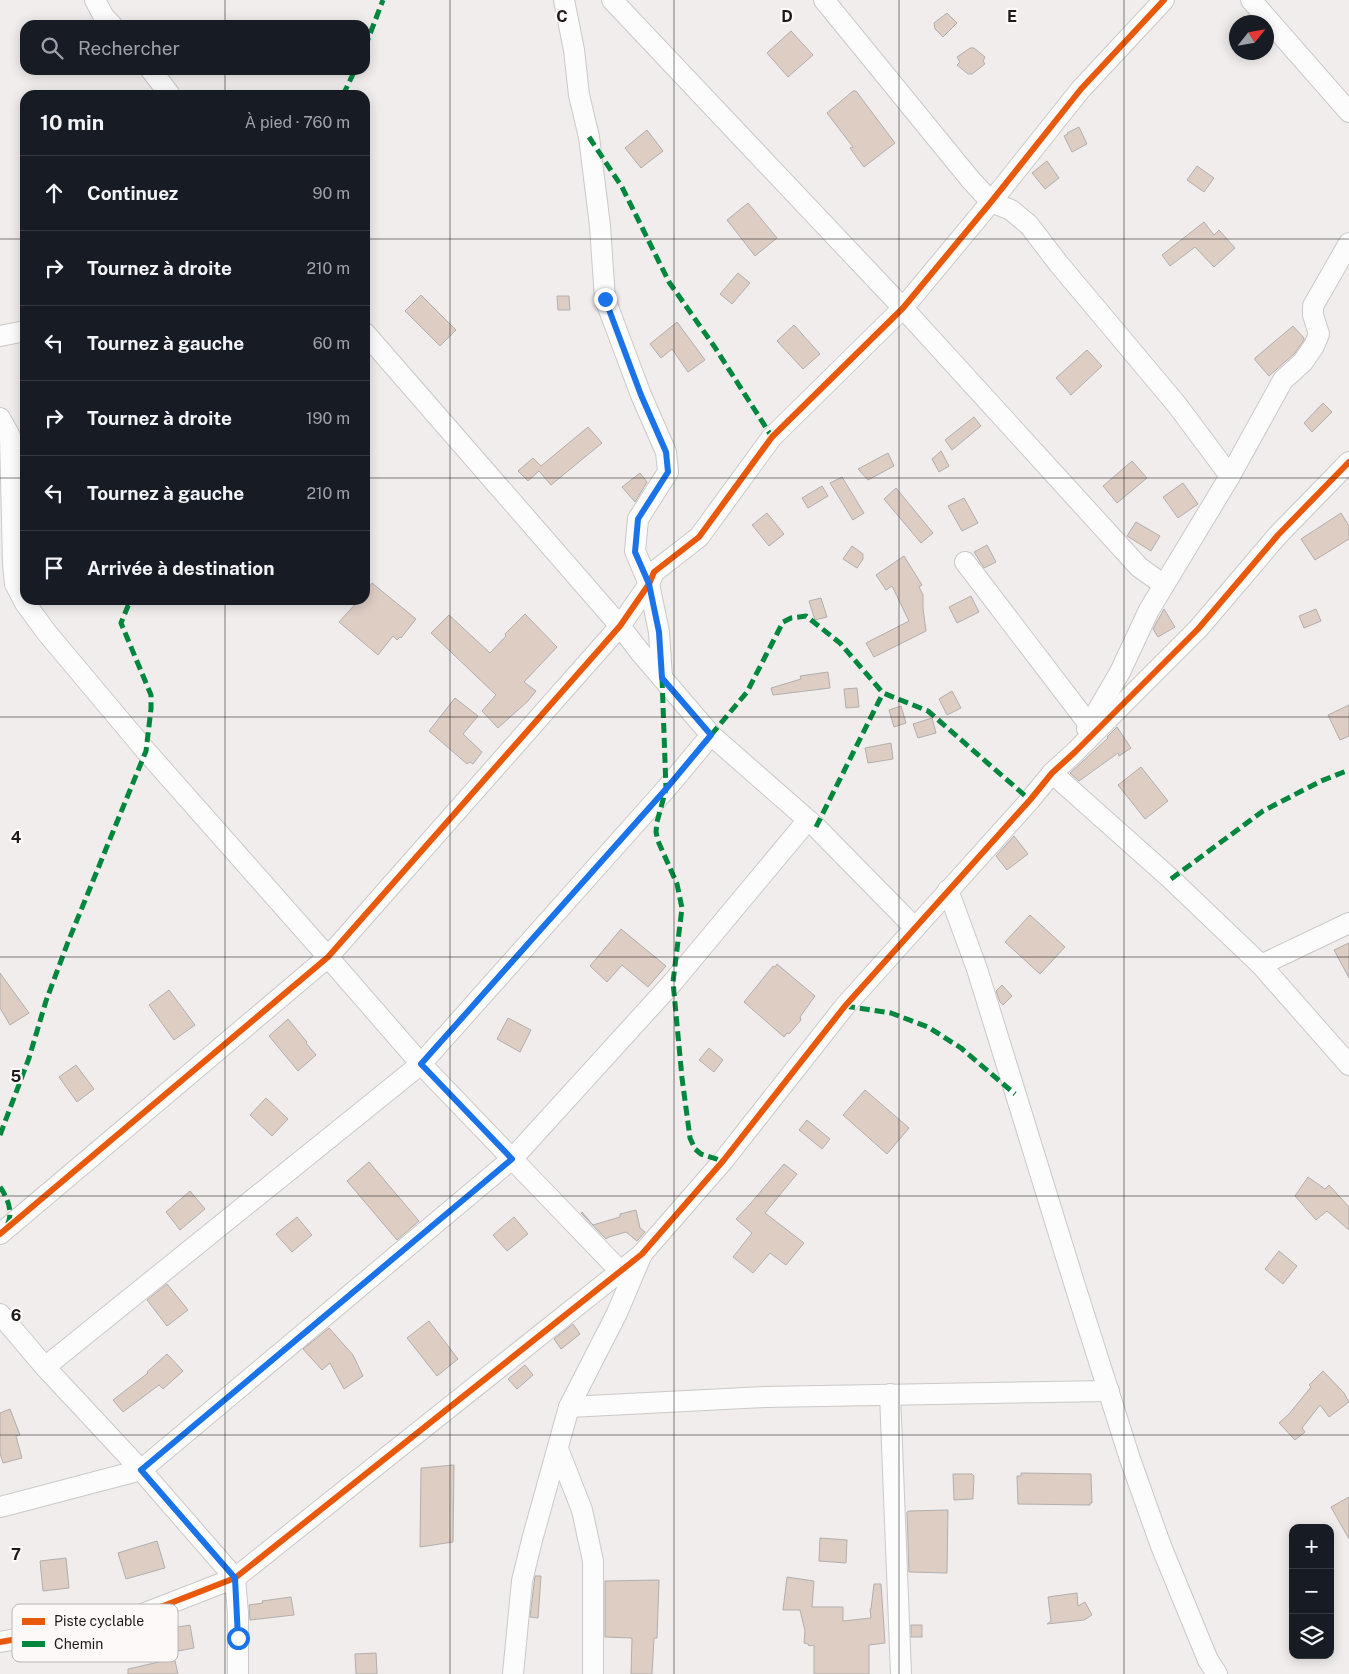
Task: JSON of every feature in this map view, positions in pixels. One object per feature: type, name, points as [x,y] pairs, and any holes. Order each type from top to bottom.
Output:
[{"type":"street","points":[[95,0],[107,20]]},
{"type":"street","points":[[564,0],[574,50],[579,95],[589,137],[600,226],[605,299],[641,395],[666,452],[668,472],[638,519],[635,552],[649,584],[659,632],[662,678]]},
{"type":"street","points":[[612,0],[903,308],[1139,567],[1164,585]]},
{"type":"street","points":[[824,0],[991,202],[1011,210],[1029,225],[1058,263],[1177,405],[1230,476]]},
{"type":"street","points":[[0,1234],[328,957],[620,626],[649,584],[654,572],[699,537],[772,437],[903,308],[1081,89],[1164,0]]},
{"type":"street","points":[[1251,0],[1349,112]]},
{"type":"street","points":[[155,75],[166,90]]},
{"type":"street","points":[[1092,728],[1149,610],[1230,476],[1283,380],[1303,362],[1314,346],[1319,334],[1313,315],[1314,306],[1349,244]]},
{"type":"street","points":[[0,336],[20,332]]},
{"type":"street","points":[[370,339],[620,626],[711,735],[816,827],[915,928]]},
{"type":"street","points":[[0,418],[10,436],[12,564],[15,584],[20,594]]},
{"type":"street","points":[[168,1604],[235,1578],[642,1254],[723,1162],[845,1006],[1052,773],[1074,752],[1092,728],[1198,628],[1278,535],[1349,462]]},
{"type":"street","points":[[964,562],[1092,728]]},
{"type":"street","points":[[26,605],[47,633],[146,751],[421,1064],[620,1271]]},
{"type":"street","points":[[45,1367],[421,1064],[666,789],[711,735]]},
{"type":"street","points":[[1052,773],[1171,879],[1261,965],[1349,1065]]},
{"type":"street","points":[[0,1507],[141,1470],[512,1159],[673,982],[808,821]]},
{"type":"street","points":[[948,890],[977,969],[1130,1459],[1161,1546],[1208,1660],[1217,1674]]},
{"type":"street","points":[[1261,965],[1349,923]]},
{"type":"street","points":[[513,1674],[522,1581],[569,1407],[617,1313],[642,1254]]},
{"type":"street","points":[[0,1314],[45,1367],[141,1470],[235,1578],[238,1613],[238,1674]]},
{"type":"street","points":[[569,1407],[765,1397],[1109,1391]]},
{"type":"street","points":[[890,1394],[901,1674]]},
{"type":"street","points":[[558,1450],[582,1510],[593,1561],[593,1674]]},
{"type":"building","points":[[947,13],[957,23],[943,37],[935,29],[934,23]]},
{"type":"building","points":[[791,31],[813,55],[788,77],[767,53]]},
{"type":"building","points":[[970,48],[974,48],[985,57],[983,61],[985,64],[972,74],[968,74],[957,65],[960,62],[957,57]]},
{"type":"building","points":[[853,91],[856,91],[895,143],[864,167],[850,148],[853,147],[827,113]]},
{"type":"building","points":[[1079,127],[1087,144],[1072,152],[1064,136]]},
{"type":"building","points":[[647,130],[663,151],[641,168],[625,148]]},
{"type":"building","points":[[1047,161],[1059,178],[1045,189],[1032,173]]},
{"type":"building","points":[[1197,166],[1214,178],[1204,192],[1187,180]]},
{"type":"building","points":[[748,203],[777,238],[755,256],[727,220]]},
{"type":"building","points":[[1204,222],[1214,235],[1219,230],[1235,248],[1214,267],[1195,247],[1170,266],[1162,255]]},
{"type":"building","points":[[738,273],[750,283],[732,304],[720,294]]},
{"type":"building","points":[[421,295],[456,330],[440,346],[405,311]]},
{"type":"building","points":[[557,296],[569,296],[570,310],[558,310]]},
{"type":"building","points":[[677,322],[705,360],[688,372],[672,349],[661,358],[650,344]]},
{"type":"building","points":[[794,325],[820,354],[803,369],[777,341]]},
{"type":"building","points":[[1293,326],[1304,340],[1295,353],[1269,376],[1255,358]]},
{"type":"building","points":[[1087,350],[1102,366],[1071,395],[1056,378]]},
{"type":"building","points":[[1323,403],[1332,412],[1312,432],[1304,423]]},
{"type":"building","points":[[974,417],[981,426],[952,450],[945,440]]},
{"type":"building","points":[[588,427],[602,443],[551,485],[539,471],[528,481],[518,471],[533,458],[541,466]]},
{"type":"building","points":[[941,451],[949,466],[939,472],[932,459]]},
{"type":"building","points":[[888,453],[894,466],[868,480],[858,469]]},
{"type":"building","points":[[1132,461],[1147,478],[1117,503],[1103,486]]},
{"type":"building","points":[[640,473],[647,482],[635,502],[622,487]]},
{"type":"building","points":[[842,477],[864,513],[853,520],[830,483]]},
{"type":"building","points":[[1183,483],[1198,504],[1178,518],[1163,497]]},
{"type":"building","points":[[822,486],[828,496],[808,508],[802,498]]},
{"type":"building","points":[[896,488],[933,533],[921,543],[884,499]]},
{"type":"building","points":[[964,498],[978,523],[962,531],[948,506]]},
{"type":"building","points":[[767,513],[784,534],[769,546],[752,525]]},
{"type":"building","points":[[1341,513],[1349,526],[1349,539],[1315,560],[1301,539]]},
{"type":"building","points":[[1136,522],[1160,536],[1151,551],[1127,536]]},
{"type":"building","points":[[987,545],[996,562],[984,568],[974,552]]},
{"type":"building","points":[[852,546],[863,554],[863,559],[857,568],[843,559]]},
{"type":"building","points":[[904,556],[922,585],[919,587],[923,595],[926,631],[874,657],[866,643],[909,621],[892,586],[886,590],[876,575]]},
{"type":"building","points":[[372,583],[416,619],[401,638],[397,640],[393,636],[378,655],[339,622],[354,605],[370,605],[370,586]]},
{"type":"building","points":[[971,596],[979,612],[957,623],[949,607]]},
{"type":"building","points":[[821,598],[827,617],[815,620],[809,601]]},
{"type":"building","points":[[1164,609],[1175,627],[1158,637],[1153,629]]},
{"type":"building","points":[[1316,609],[1321,621],[1304,628],[1299,616]]},
{"type":"building","points":[[525,614],[557,647],[524,682],[536,691],[528,701],[498,728],[482,711],[496,695],[431,633],[449,615],[490,653],[506,636],[505,634]]},
{"type":"building","points":[[828,672],[830,688],[773,695],[771,688],[801,679],[800,676]]},
{"type":"building","points":[[857,688],[859,707],[846,708],[844,689]]},
{"type":"building","points":[[952,691],[961,708],[947,715],[939,699]]},
{"type":"building","points":[[455,698],[478,716],[463,734],[482,752],[473,764],[470,762],[467,764],[429,731]]},
{"type":"building","points":[[1349,705],[1349,736],[1340,740],[1328,715]]},
{"type":"building","points":[[901,706],[906,723],[894,727],[889,710]]},
{"type":"building","points":[[932,718],[936,733],[918,738],[913,724]]},
{"type":"building","points":[[1117,727],[1131,748],[1119,756],[1118,753],[1079,781],[1070,773],[1108,738]]},
{"type":"building","points":[[891,743],[893,759],[868,763],[865,748]]},
{"type":"building","points":[[1141,767],[1168,801],[1145,819],[1118,785]]},
{"type":"building","points":[[1014,836],[1028,854],[1007,870],[996,856]]},
{"type":"building","points":[[1030,915],[1065,947],[1040,974],[1005,942]]},
{"type":"building","points":[[621,929],[666,966],[648,987],[622,965],[607,982],[590,966]]},
{"type":"building","points":[[1349,943],[1349,978],[1334,950]]},
{"type":"building","points":[[777,964],[815,996],[800,1017],[801,1020],[784,1037],[744,1002],[773,966],[775,967]]},
{"type":"building","points":[[0,973],[29,1013],[10,1025],[0,1008]]},
{"type":"building","points":[[1002,985],[1012,996],[1003,1005],[996,991]]},
{"type":"building","points":[[169,990],[195,1025],[174,1040],[149,1005]]},
{"type":"building","points":[[508,1018],[531,1030],[520,1052],[497,1039]]},
{"type":"building","points":[[288,1019],[316,1055],[298,1071],[269,1036]]},
{"type":"building","points":[[709,1048],[723,1060],[714,1072],[699,1060]]},
{"type":"building","points":[[76,1065],[94,1089],[77,1102],[59,1077]]},
{"type":"building","points":[[865,1090],[909,1128],[887,1154],[843,1115]]},
{"type":"building","points":[[266,1098],[288,1119],[272,1136],[250,1115]]},
{"type":"building","points":[[807,1120],[830,1139],[822,1149],[799,1130]]},
{"type":"building","points":[[369,1162],[419,1221],[397,1240],[347,1181]]},
{"type":"building","points":[[784,1164],[797,1174],[765,1213],[804,1243],[786,1265],[770,1253],[753,1273],[733,1257],[752,1233],[736,1219]]},
{"type":"building","points":[[1308,1177],[1325,1189],[1329,1185],[1349,1207],[1349,1230],[1327,1211],[1316,1220],[1295,1196]]},
{"type":"building","points":[[190,1191],[205,1209],[180,1230],[166,1212]]},
{"type":"building","points":[[636,1210],[640,1228],[645,1232],[637,1241],[626,1232],[606,1239],[581,1213],[593,1225]]},
{"type":"building","points":[[297,1217],[312,1235],[292,1252],[276,1234]]},
{"type":"building","points":[[514,1217],[528,1234],[507,1251],[493,1235]]},
{"type":"building","points":[[1279,1251],[1297,1266],[1283,1284],[1265,1269]]},
{"type":"building","points":[[167,1284],[188,1310],[167,1326],[147,1300]]},
{"type":"building","points":[[429,1321],[458,1359],[437,1376],[407,1338]]},
{"type":"building","points":[[573,1324],[580,1334],[561,1349],[554,1339]]},
{"type":"building","points":[[329,1328],[353,1355],[363,1376],[344,1389],[330,1363],[322,1370],[303,1349]]},
{"type":"building","points":[[167,1354],[183,1371],[163,1389],[159,1385],[123,1412],[113,1400],[148,1373]]},
{"type":"building","points":[[525,1365],[533,1375],[517,1389],[508,1379]]},
{"type":"building","points":[[1323,1371],[1344,1393],[1349,1402],[1329,1417],[1320,1405],[1302,1428],[1305,1432],[1295,1440],[1279,1423],[1289,1414],[1311,1387],[1309,1385]]},
{"type":"building","points":[[10,1409],[20,1435],[16,1436],[22,1458],[3,1463],[0,1453],[0,1413]]},
{"type":"building","points":[[454,1465],[453,1542],[420,1547],[421,1468]]},
{"type":"building","points":[[1021,1473],[1091,1474],[1092,1503],[1090,1505],[1018,1504],[1017,1476],[1021,1476]]},
{"type":"building","points":[[953,1474],[972,1474],[974,1476],[973,1499],[954,1500]]},
{"type":"building","points":[[1349,1497],[1349,1539],[1331,1507]]},
{"type":"building","points":[[948,1510],[947,1573],[909,1572],[907,1512]]},
{"type":"building","points":[[820,1538],[847,1540],[846,1563],[819,1561]]},
{"type":"building","points":[[157,1541],[165,1568],[126,1579],[118,1553]]},
{"type":"building","points":[[66,1558],[69,1588],[43,1591],[40,1561]]},
{"type":"building","points":[[535,1576],[541,1576],[538,1618],[530,1617]]},
{"type":"building","points":[[787,1577],[814,1581],[812,1607],[843,1607],[843,1621],[871,1618],[870,1609],[874,1584],[881,1584],[885,1643],[869,1645],[869,1674],[814,1674],[814,1645],[809,1646],[804,1643],[805,1631],[800,1610],[783,1610]]},
{"type":"building","points":[[659,1580],[657,1638],[654,1638],[652,1674],[631,1674],[632,1638],[605,1637],[605,1581]]},
{"type":"building","points":[[1077,1593],[1078,1606],[1085,1602],[1092,1615],[1084,1620],[1047,1624],[1051,1621],[1048,1597]]},
{"type":"building","points":[[291,1597],[294,1615],[250,1620],[249,1605]]},
{"type":"building","points":[[190,1625],[194,1648],[178,1651],[178,1627]]},
{"type":"building","points":[[911,1625],[922,1625],[922,1637],[911,1637]]},
{"type":"building","points":[[376,1653],[377,1674],[356,1674],[355,1654]]},
{"type":"building","points":[[159,1662],[175,1662],[178,1674],[128,1674],[128,1669]]},
{"type":"marked path","points":[[370,34],[383,0]]},
{"type":"marked path","points":[[345,90],[353,75]]},
{"type":"marked path","points":[[589,137],[622,187],[669,282],[714,346],[772,437]]},
{"type":"marked path","points":[[0,1135],[29,1058],[46,1001],[68,942],[146,751],[151,695],[121,623],[129,605]]},
{"type":"marked path","points":[[711,735],[747,692],[783,622],[791,618],[806,616],[840,643],[883,693],[928,711],[1030,800]]},
{"type":"marked path","points":[[662,678],[666,789],[656,832],[658,841],[677,884],[682,908],[673,982],[682,1078],[690,1138],[695,1149],[701,1154],[723,1161]]},
{"type":"marked path","points":[[816,827],[883,693]]},
{"type":"marked path","points":[[1171,879],[1263,811],[1321,781],[1349,770]]},
{"type":"marked path","points":[[845,1006],[891,1013],[928,1027],[961,1048],[1015,1094]]},
{"type":"marked path","points":[[0,1187],[6,1196],[10,1213],[10,1218],[5,1228]]},
{"type":"cycle path","points":[[0,1234],[328,957],[620,626],[649,584],[654,572],[699,537],[772,437],[903,308],[1081,89],[1164,0]]},
{"type":"cycle path","points":[[168,1604],[235,1578],[642,1254],[723,1161],[845,1006],[1052,773],[1198,629],[1278,535],[1349,462]]},
{"type":"cycle path","points":[[0,1642],[12,1640]]},
{"type":"route","points":[[238,1638],[235,1578],[141,1470],[512,1159],[421,1064],[666,789],[711,735],[662,678],[659,632],[649,584],[635,552],[638,519],[668,472],[666,452],[641,395],[605,299]]}]
